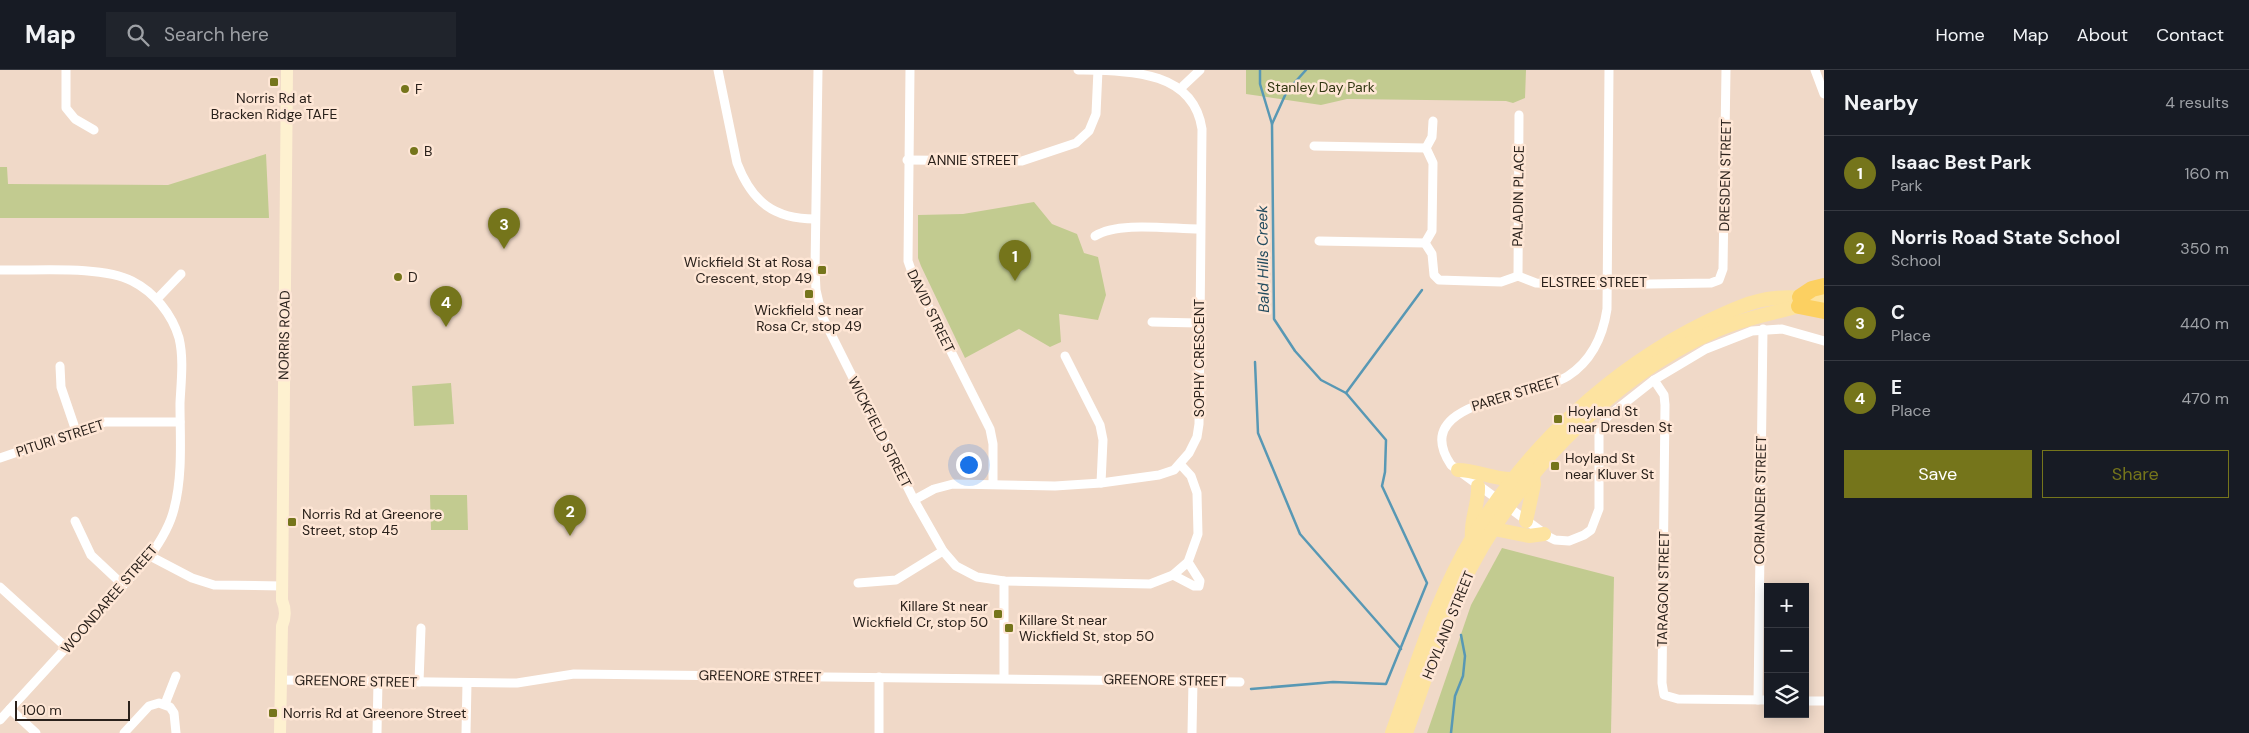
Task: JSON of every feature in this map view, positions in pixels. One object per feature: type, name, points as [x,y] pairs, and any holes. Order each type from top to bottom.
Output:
[{"type":"highway","points":[[1800,302],[1812,290],[1823,299]]},
{"type":"highway","points":[[1800,302],[1823,299]]},
{"type":"main road","name":"NORRIS ROAD","points":[[280,733],[282,626],[285,618],[282,586],[287,70]]},
{"type":"main road","name":"HOYLAND STREET","points":[[1406,733],[1459,590],[1494,529],[1514,479],[1568,418],[1616,378],[1657,350],[1696,327],[1750,303],[1772,298],[1800,302]]},
{"type":"main road","name":"HOYLAND STREET","points":[[1392,733],[1437,608],[1472,538],[1503,504],[1533,476],[1592,414],[1653,366],[1685,346],[1727,325],[1800,302]]},
{"type":"main road","points":[[1458,470],[1469,470],[1498,478],[1514,479]]},
{"type":"main road","points":[[1526,521],[1534,484],[1533,476]]},
{"type":"main road","points":[[1472,538],[1470,528],[1478,497],[1478,486]]},
{"type":"main road","points":[[1494,529],[1529,536],[1544,534]]},
{"type":"street","points":[[66,70],[66,108],[75,119],[94,130]]},
{"type":"street","points":[[718,70],[737,163],[742,176],[761,202],[778,213],[788,217],[815,219]]},
{"type":"street","name":"WICKFIELD STREET","points":[[818,70],[815,219],[816,290],[822,316],[914,500],[943,552],[956,566],[977,578],[1004,581],[1150,584],[1173,575],[1188,562],[1198,534],[1197,493],[1190,476],[1180,464]]},
{"type":"street","name":"DAVID STREET","points":[[910,70],[907,160],[907,255],[909,267],[990,429],[993,444],[993,484]]},
{"type":"street","points":[[1078,70],[1147,71],[1170,78],[1183,86],[1200,70]]},
{"type":"street","name":"ANNIE STREET","points":[[907,160],[1022,161],[1076,143],[1089,131],[1096,114],[1098,70]]},
{"type":"street","name":"PARER STREET","points":[[1610,70],[1607,310],[1604,328],[1596,346],[1578,369],[1558,382],[1466,408],[1451,417],[1443,432],[1442,445],[1447,458],[1458,470],[1478,486],[1544,534],[1555,540],[1569,541],[1584,536],[1591,530],[1599,509],[1599,433],[1607,417],[1654,380],[1706,349],[1742,334],[1763,329],[1792,331],[1824,341]]},
{"type":"street","name":"DRESDEN STREET","points":[[1719,280],[1723,266],[1726,70]]},
{"type":"street","points":[[1815,70],[1824,94]]},
{"type":"street","name":"SOPHY CRESCENT","points":[[1180,464],[1192,448],[1199,424],[1198,323],[1202,129],[1200,113],[1183,86]]},
{"type":"street","name":"PALADIN PLACE","points":[[1518,276],[1519,115]]},
{"type":"street","points":[[1426,148],[1432,137],[1433,121]]},
{"type":"street","points":[[1314,146],[1426,148]]},
{"type":"street","points":[[1425,243],[1432,231],[1433,163],[1426,148]]},
{"type":"street","points":[[1095,236],[1104,231],[1120,228],[1199,229]]},
{"type":"street","points":[[1318,241],[1425,243]]},
{"type":"street","points":[[1425,243],[1432,254],[1434,275],[1440,280],[1501,282],[1518,276]]},
{"type":"street","name":"WOONDAREE STREET","points":[[0,270],[104,272],[132,281],[157,299],[174,324],[179,338],[181,353],[180,473],[174,510],[167,527],[150,556],[0,720]]},
{"type":"street","points":[[157,299],[181,274]]},
{"type":"street","name":"ELSTREE STREET","points":[[1518,276],[1536,283],[1706,284],[1719,280]]},
{"type":"street","points":[[1152,322],[1198,323]]},
{"type":"street","name":"CORIANDER STREET","points":[[1758,700],[1763,329]]},
{"type":"street","points":[[1065,356],[1100,425],[1103,440],[1101,483]]},
{"type":"street","points":[[60,366],[62,387],[76,431]]},
{"type":"street","name":"TARAGON STREET","points":[[1654,380],[1664,395],[1665,405],[1663,693],[1666,698],[1678,700],[1764,700]]},
{"type":"street","name":"PITURI STREET","points":[[0,458],[105,422],[180,422]]},
{"type":"street","points":[[914,500],[934,489],[953,484],[1055,486],[1101,483],[1159,475],[1180,464]]},
{"type":"street","points":[[75,521],[91,555],[123,585]]},
{"type":"street","points":[[858,583],[896,580],[943,552]]},
{"type":"street","points":[[150,556],[192,578],[214,585],[282,586]]},
{"type":"street","points":[[1173,575],[1194,586],[1200,586],[1200,581],[1188,562]]},
{"type":"street","points":[[1004,581],[1004,678]]},
{"type":"street","points":[[0,587],[67,648]]},
{"type":"street","points":[[419,682],[420,628]]},
{"type":"street","name":"GREENORE STREET","points":[[281,680],[517,683],[574,674],[1240,682]]},
{"type":"street","points":[[166,704],[176,676]]},
{"type":"street","points":[[879,677],[879,733]]},
{"type":"street","points":[[377,733],[378,681]]},
{"type":"street","points":[[1192,733],[1193,681]]},
{"type":"street","points":[[466,733],[467,683]]},
{"type":"street","points":[[1809,701],[1824,701]]},
{"type":"street","points":[[124,733],[148,706],[160,703],[166,704],[174,713],[176,733]]},
{"type":"street","points":[[10,709],[36,733]]},
{"type":"green space","name":"Stanley Day Park","points":[[1246,70],[1526,70],[1525,98],[1513,103],[1506,101],[1347,99],[1321,105],[1246,94]]},
{"type":"green space","points":[[266,154],[269,218],[0,218],[0,167],[7,167],[8,184],[168,185]]},
{"type":"green space","points":[[1034,202],[1052,224],[1077,234],[1084,253],[1098,257],[1106,295],[1098,320],[1059,314],[1061,342],[1050,347],[1019,329],[965,358],[918,258],[918,215],[963,214]]},
{"type":"green space","points":[[451,383],[454,424],[414,426],[412,386]]},
{"type":"green space","points":[[430,495],[467,495],[468,530],[431,530]]},
{"type":"green space","points":[[1502,548],[1614,577],[1611,733],[1427,733],[1471,605]]},
{"type":"waterway","points":[[1260,70],[1260,84],[1272,124]]},
{"type":"waterway","name":"Bald Hills Creek","points":[[1251,689],[1333,682],[1386,684],[1427,583],[1382,486],[1385,472],[1386,440],[1346,393],[1321,380],[1295,351],[1274,319],[1272,124],[1287,91],[1306,70]]},
{"type":"waterway","points":[[1346,393],[1422,290]]},
{"type":"waterway","points":[[1255,362],[1258,433],[1300,534],[1401,649]]},
{"type":"waterway","name":"Bald Hills Creek","points":[[1451,733],[1455,696],[1463,676],[1465,656],[1461,635]]},
{"type":"place","name":"Norris Rd at Bracken Ridge TAFE","points":[[274,82]]},
{"type":"place","name":"F","points":[[405,89]]},
{"type":"place","name":"B","points":[[414,151]]},
{"type":"place","name":"C","points":[[504,249]]},
{"type":"place","name":"Wickfield St at Rosa Crescent, stop 49","points":[[822,270]]},
{"type":"place","name":"D","points":[[398,277]]},
{"type":"place","name":"Isaac Best Park","points":[[1015,281]]},
{"type":"place","name":"Wickfield St near Rosa Cr, stop 49","points":[[809,294]]},
{"type":"place","name":"E","points":[[446,327]]},
{"type":"place","name":"Hoyland St near Dresden St","points":[[1558,419]]},
{"type":"place","name":"Hoyland St near Kluver St","points":[[1555,466]]},
{"type":"place","name":"Norris Rd at Greenore Street, stop 45","points":[[292,522]]},
{"type":"place","name":"Norris Road State School","points":[[570,536]]},
{"type":"place","name":"Killare St near Wickfield Cr, stop 50","points":[[998,614]]},
{"type":"place","name":"Killare St near Wickfield St, stop 50","points":[[1009,628]]},
{"type":"place","name":"Norris Rd at Greenore Street","points":[[273,713]]}]
